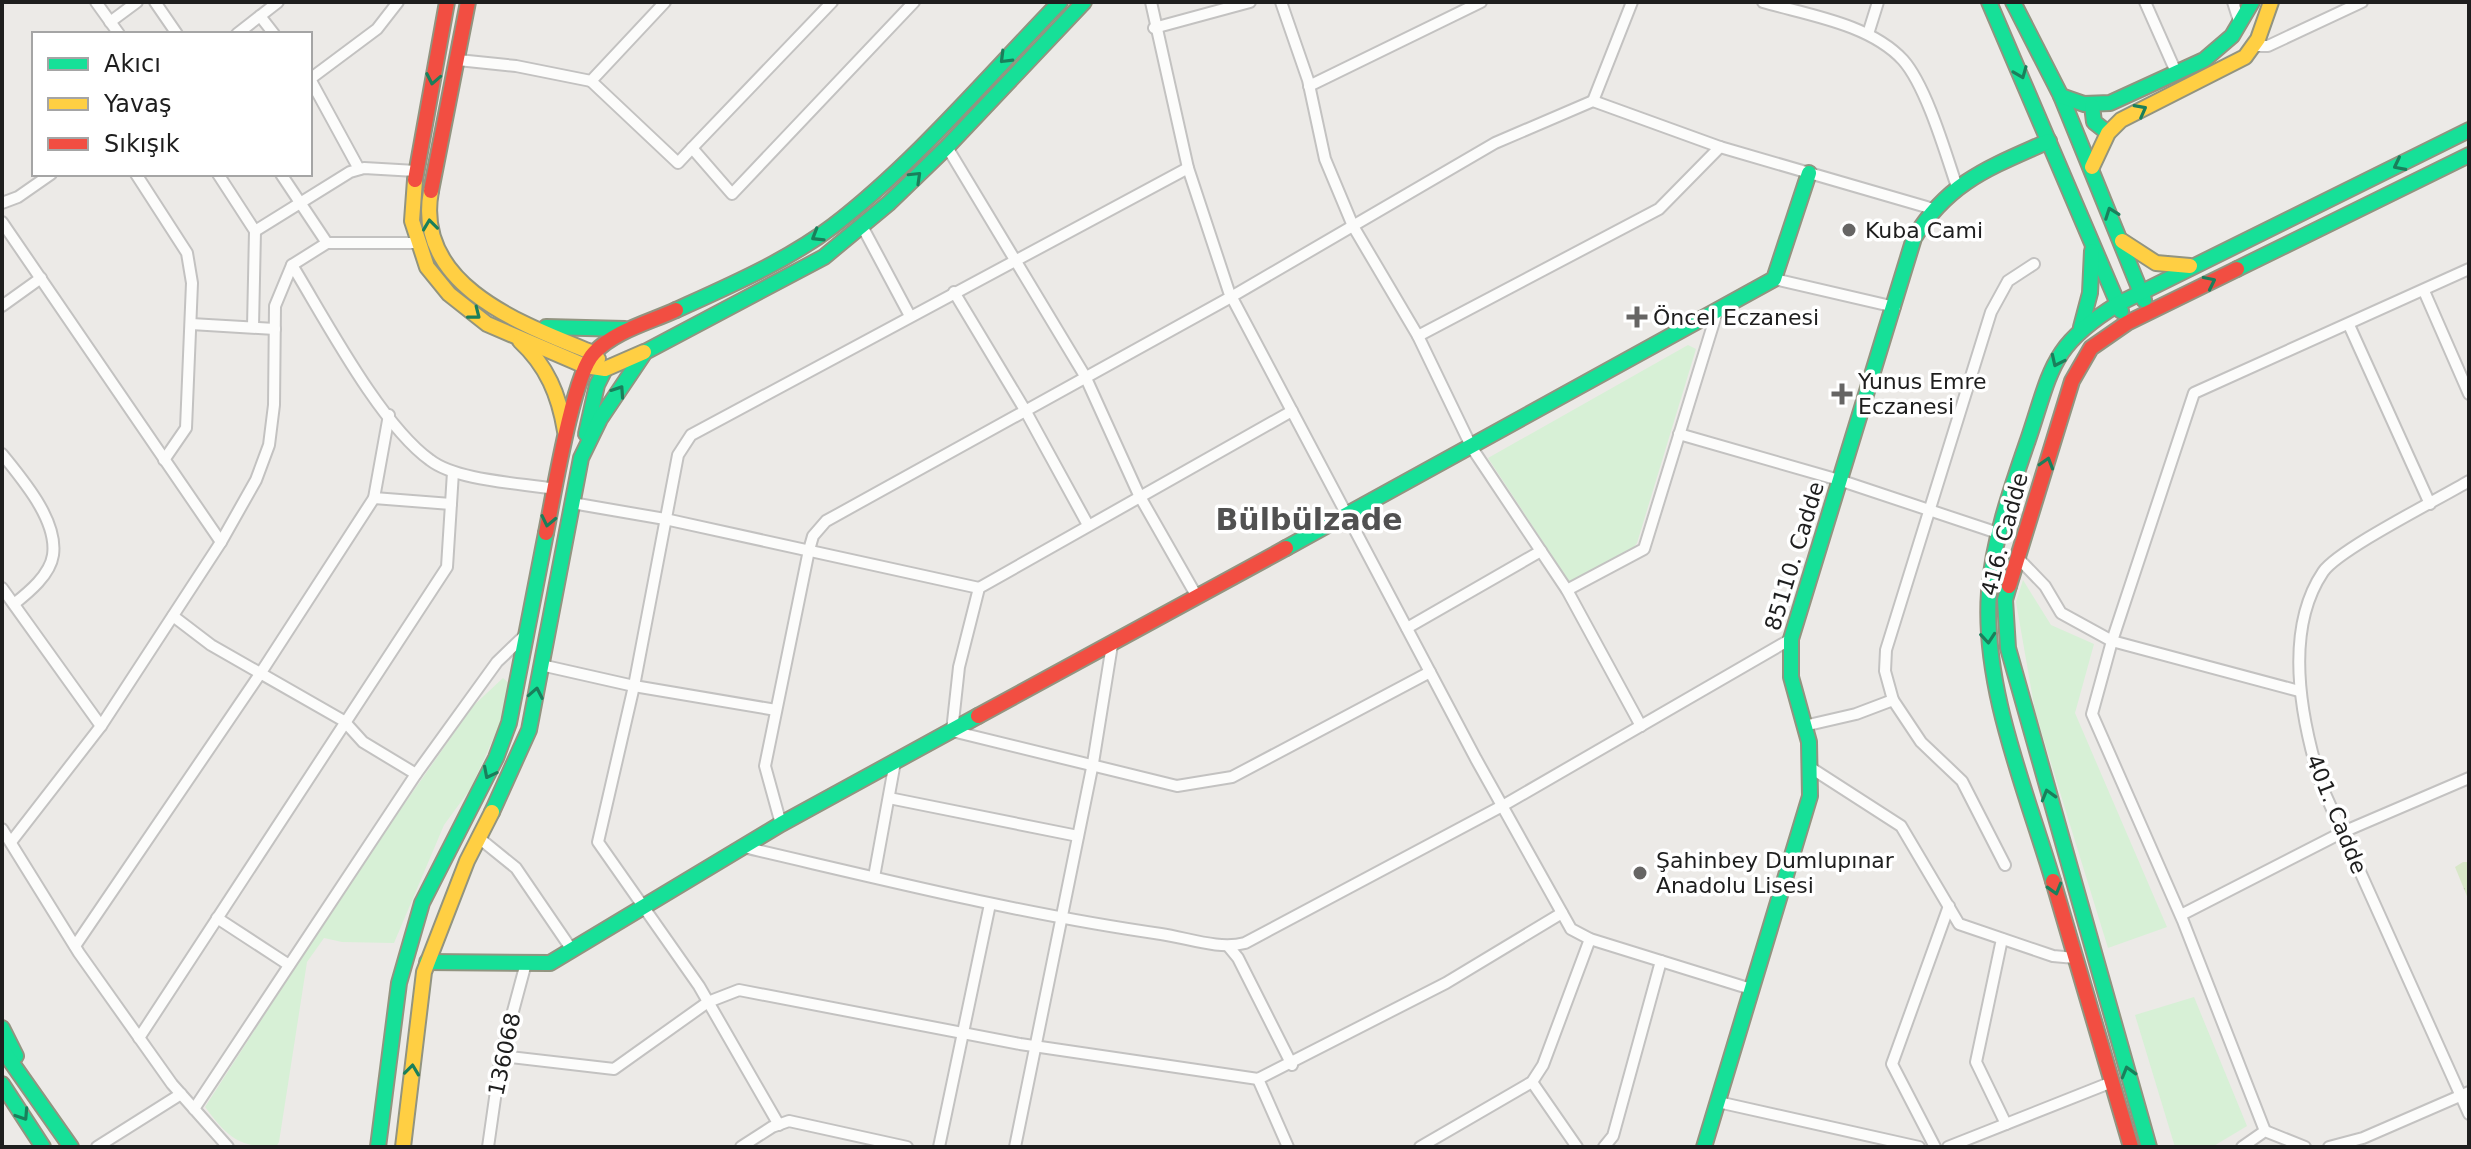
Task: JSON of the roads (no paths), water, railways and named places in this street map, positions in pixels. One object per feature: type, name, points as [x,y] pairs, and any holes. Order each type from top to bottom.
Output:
[{"type":"main road","points":[[447,2],[416,171],[412,221],[427,267],[449,294],[487,324],[585,366],[605,369],[645,352],[824,257],[947,147],[1084,2]]},
{"type":"main road","points":[[468,2],[428,209],[430,233],[438,255],[454,279],[476,297],[593,353],[605,369]]},
{"type":"main road","points":[[378,1147],[399,983],[422,903],[505,735],[565,438],[585,366],[593,353],[612,339],[740,281],[832,227],[899,167],[1060,2]]},
{"type":"main road","points":[[1989,2],[2127,323]]},
{"type":"main road","points":[[2013,2],[2061,96],[2150,311]]},
{"type":"main road","points":[[2061,96],[2092,106],[2122,98],[2204,60],[2240,24],[2252,2]]},
{"type":"main road","points":[[2092,167],[2108,133],[2134,113],[2245,57],[2253,46],[2271,2]]},
{"type":"main road","points":[[2092,106],[2094,122],[2108,133]]},
{"type":"main road","points":[[2131,1147],[1991,665],[1987,591],[1998,533],[2049,378],[2064,346],[2081,327],[2118,304],[2469,130]]},
{"type":"main road","name":"85110. Cadde","points":[[1704,1147],[1810,796],[1811,768],[1791,677],[1791,639],[1914,238],[1930,208],[1956,184],[2049,141]]},
{"type":"main road","name":"416. Cadde","points":[[2149,1147],[2008,648],[2005,600],[2072,381],[2091,348],[2127,323],[2469,155]]},
{"type":"main road","points":[[427,962],[550,963],[781,824],[1717,312],[1774,279],[1809,173]]},
{"type":"main road","points":[[2121,239],[2137,254],[2156,263],[2179,267],[2202,263]]},
{"type":"main road","points":[[2081,327],[2090,293],[2092,246]]},
{"type":"main road","points":[[528,324],[578,330],[641,328]]},
{"type":"main road","points":[[510,333],[530,349],[551,379],[560,401],[565,438]]},
{"type":"main road","points":[[581,458],[600,419],[645,352]]},
{"type":"main road","points":[[403,1147],[427,962],[529,730],[581,458],[597,385],[605,369]]},
{"type":"main road","points":[[2,1028],[36,1097]]},
{"type":"main road","points":[[2,1049],[71,1147]]},
{"type":"main road","points":[[2,1084],[43,1147]]},
{"type":"street","points":[[96,2],[118,32]]},
{"type":"street","points":[[110,22],[137,2]]},
{"type":"street","points":[[155,2],[176,32]]},
{"type":"street","points":[[240,32],[278,2]]},
{"type":"street","points":[[312,78],[377,29],[398,2]]},
{"type":"street","points":[[591,81],[665,2]]},
{"type":"street","points":[[692,148],[732,194],[914,2]]},
{"type":"street","points":[[1151,2],[1154,28],[1188,168],[1207,236],[1231,297],[1430,672],[1571,929],[1590,939],[1751,989]]},
{"type":"street","points":[[1154,28],[1250,2]]},
{"type":"street","points":[[1281,2],[1309,86],[1325,159],[1353,226],[1418,336],[1472,448],[1567,590],[1641,726]]},
{"type":"street","points":[[1309,86],[1481,2]]},
{"type":"street","points":[[1593,101],[1632,2]]},
{"type":"street","points":[[1763,2],[1868,34],[1903,61],[1931,115],[1956,184]]},
{"type":"street","points":[[1868,34],[1878,2]]},
{"type":"street","points":[[2145,2],[2176,72]]},
{"type":"street","points":[[2233,2],[2240,24]]},
{"type":"street","points":[[2253,46],[2268,46],[2362,2]]},
{"type":"street","points":[[458,60],[516,66],[591,81],[678,163],[828,3]]},
{"type":"street","points":[[260,16],[272,32]]},
{"type":"street","points":[[312,83],[359,169]]},
{"type":"street","points":[[781,824],[765,766],[809,550],[813,536],[826,521],[1231,297],[1495,143],[1593,101],[1720,147],[1930,208]]},
{"type":"street","points":[[947,147],[1085,376],[1139,495],[1196,595]]},
{"type":"street","points":[[1418,336],[1659,209],[1720,147]]},
{"type":"street","points":[[779,1125],[708,1002],[598,842],[634,686],[678,455],[691,435],[1188,168]]},
{"type":"street","points":[[255,231],[359,169],[416,171]]},
{"type":"street","points":[[2,203],[18,197],[48,176]]},
{"type":"street","points":[[137,176],[187,253],[192,283],[186,428],[164,460]]},
{"type":"street","points":[[219,176],[255,231],[253,327]]},
{"type":"street","points":[[282,176],[327,243]]},
{"type":"street","points":[[2,222],[221,542]]},
{"type":"street","points":[[862,226],[910,316]]},
{"type":"street","points":[[11,842],[101,726],[221,542],[256,480],[269,445],[277,358],[275,306],[292,265],[327,243],[418,243]]},
{"type":"street","points":[[2005,865],[1962,781],[1921,742],[1893,700],[1885,671],[1886,650],[1994,304],[2008,281],[2034,264]]},
{"type":"street","points":[[292,265],[389,415],[430,461],[453,472],[555,489]]},
{"type":"street","points":[[2305,1147],[2265,1131],[2181,915],[2092,714],[2112,641],[2194,393],[2469,269]]},
{"type":"street","points":[[2,306],[41,278]]},
{"type":"street","points":[[1774,279],[1895,307]]},
{"type":"street","points":[[2424,291],[2469,394]]},
{"type":"street","points":[[954,292],[1025,410],[1088,525]]},
{"type":"street","points":[[1567,590],[1644,549],[1717,312]]},
{"type":"street","points":[[191,324],[275,329]]},
{"type":"street","points":[[2349,325],[2430,504]]},
{"type":"street","points":[[572,503],[665,519],[979,588],[1292,411]]},
{"type":"street","points":[[75,946],[260,674],[374,498],[389,415]]},
{"type":"street","points":[[1679,434],[1839,480],[1998,533]]},
{"type":"street","points":[[2,454],[42,510],[50,530],[53,554],[35,586],[14,604]]},
{"type":"street","points":[[139,1038],[447,567],[453,472]]},
{"type":"street","name":"401. Cadde","points":[[2469,481],[2343,555],[2323,572],[2308,609],[2299,691],[2314,763],[2465,1094],[2469,1114]]},
{"type":"street","points":[[374,498],[451,504]]},
{"type":"street","points":[[1407,628],[1541,551]]},
{"type":"street","points":[[2017,557],[2045,586],[2061,613],[2112,641],[2299,691]]},
{"type":"street","points":[[2,588],[101,726]]},
{"type":"street","points":[[979,588],[959,667],[952,731],[1177,786],[1232,777],[1430,672]]},
{"type":"street","points":[[173,616],[211,645],[344,721],[363,742],[416,774]]},
{"type":"street","points":[[194,1109],[416,774],[497,662],[524,636]]},
{"type":"street","points":[[743,847],[1062,920],[1201,939],[1229,947],[1245,943],[1504,805],[1791,639]]},
{"type":"street","points":[[1015,1147],[1093,763],[1112,645]]},
{"type":"street","points":[[541,665],[634,686],[776,710]]},
{"type":"street","points":[[1804,726],[1856,714],[1893,700]]},
{"type":"street","points":[[874,877],[895,762]]},
{"type":"street","points":[[1811,768],[1901,826],[1959,924],[2053,956],[2075,958]]},
{"type":"street","points":[[2181,915],[2343,832],[2469,778]]},
{"type":"street","points":[[889,798],[1078,836]]},
{"type":"street","points":[[2,829],[75,946],[139,1038],[181,1094],[228,1147]]},
{"type":"street","points":[[479,838],[516,868],[572,950]]},
{"type":"street","points":[[939,1147],[990,904]]},
{"type":"street","points":[[1935,1147],[1892,1064],[1949,906]]},
{"type":"street","points":[[501,1056],[614,1069],[708,1002],[739,990],[1034,1046],[1258,1079],[1292,1065],[1446,983],[1562,913]]},
{"type":"street","points":[[217,918],[289,965]]},
{"type":"street","points":[[1420,1147],[1532,1082],[1543,1065],[1590,939]]},
{"type":"street","points":[[2002,939],[1976,1062],[2006,1124]]},
{"type":"street","points":[[1229,947],[1238,958],[1292,1065]]},
{"type":"street","points":[[1604,1147],[1613,1136],[1661,961]]},
{"type":"street","name":"136068","points":[[488,1147],[501,1056],[526,963]]},
{"type":"street","points":[[1258,1079],[1288,1147]]},
{"type":"street","points":[[1532,1082],[1577,1147]]},
{"type":"street","points":[[1948,1147],[2112,1082]]},
{"type":"street","points":[[97,1147],[181,1094]]},
{"type":"street","points":[[2329,1147],[2363,1138],[2465,1094]]},
{"type":"street","points":[[1718,1102],[1919,1147]]},
{"type":"street","points":[[741,1147],[789,1121],[907,1147]]},
{"type":"street","points":[[2242,1147],[2265,1131]]},
{"type":"place","name":"Kuba Cami","points":[[1849,230]]},
{"type":"place","name":"Öncel Eczanesi","points":[[1637,317]]},
{"type":"place","name":"Yunus Emre Eczanesi","points":[[1842,394]]},
{"type":"place","name":"Şahinbey Dumlupınar Anadolu Lisesi","points":[[1640,873]]},
{"type":"district","name":"Bülbülzade","points":[[1309,520]]}]
